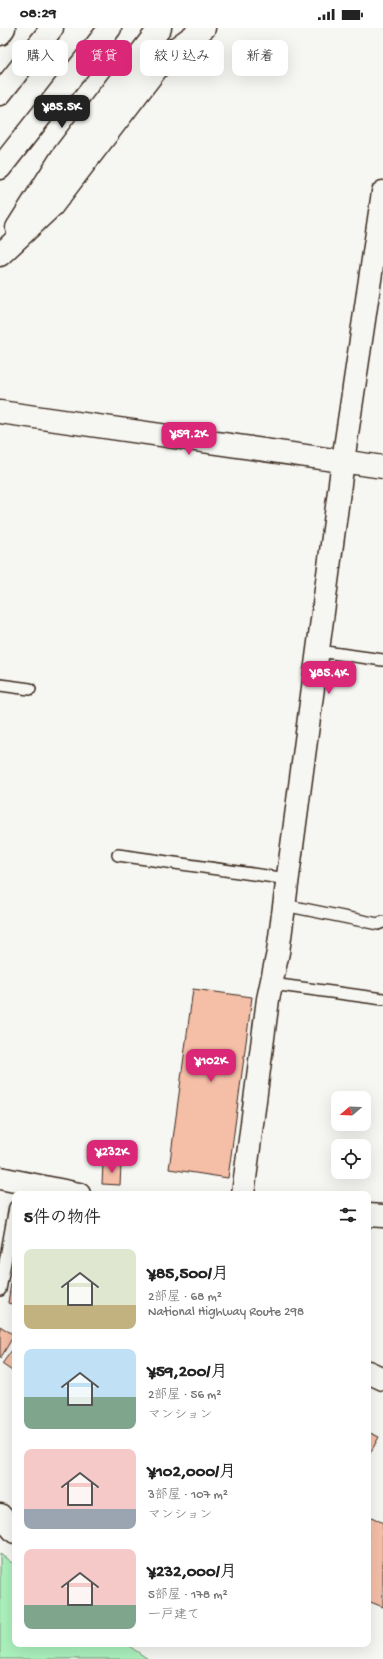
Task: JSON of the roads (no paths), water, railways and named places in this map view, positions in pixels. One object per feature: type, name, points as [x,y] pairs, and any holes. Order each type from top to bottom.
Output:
[{"type":"main road","points":[[0,34],[4,28]]},
{"type":"main road","points":[[0,94],[52,28]]},
{"type":"main road","points":[[0,168],[110,28]]},
{"type":"main road","points":[[0,255],[62,157],[160,28]]},
{"type":"main road","points":[[0,255],[52,206],[167,55],[204,28]]},
{"type":"main road","points":[[243,1191],[268,999],[272,984],[288,879],[343,461],[383,192]]},
{"type":"main road","points":[[0,412],[383,466]]},
{"type":"main road","points":[[12,1185],[57,1191]]},
{"type":"main road","points":[[371,1215],[383,1216]]},
{"type":"main road","points":[[371,1373],[383,1378]]},
{"type":"main road","points":[[0,1514],[12,1528]]},
{"type":"lane","points":[[318,651],[383,660]]},
{"type":"lane","points":[[0,685],[30,689]]},
{"type":"lane","points":[[118,855],[288,879]]},
{"type":"lane","points":[[284,905],[378,924],[383,922]]},
{"type":"lane","points":[[272,984],[383,999]]},
{"type":"lane","points":[[0,1290],[12,1224]]}]
